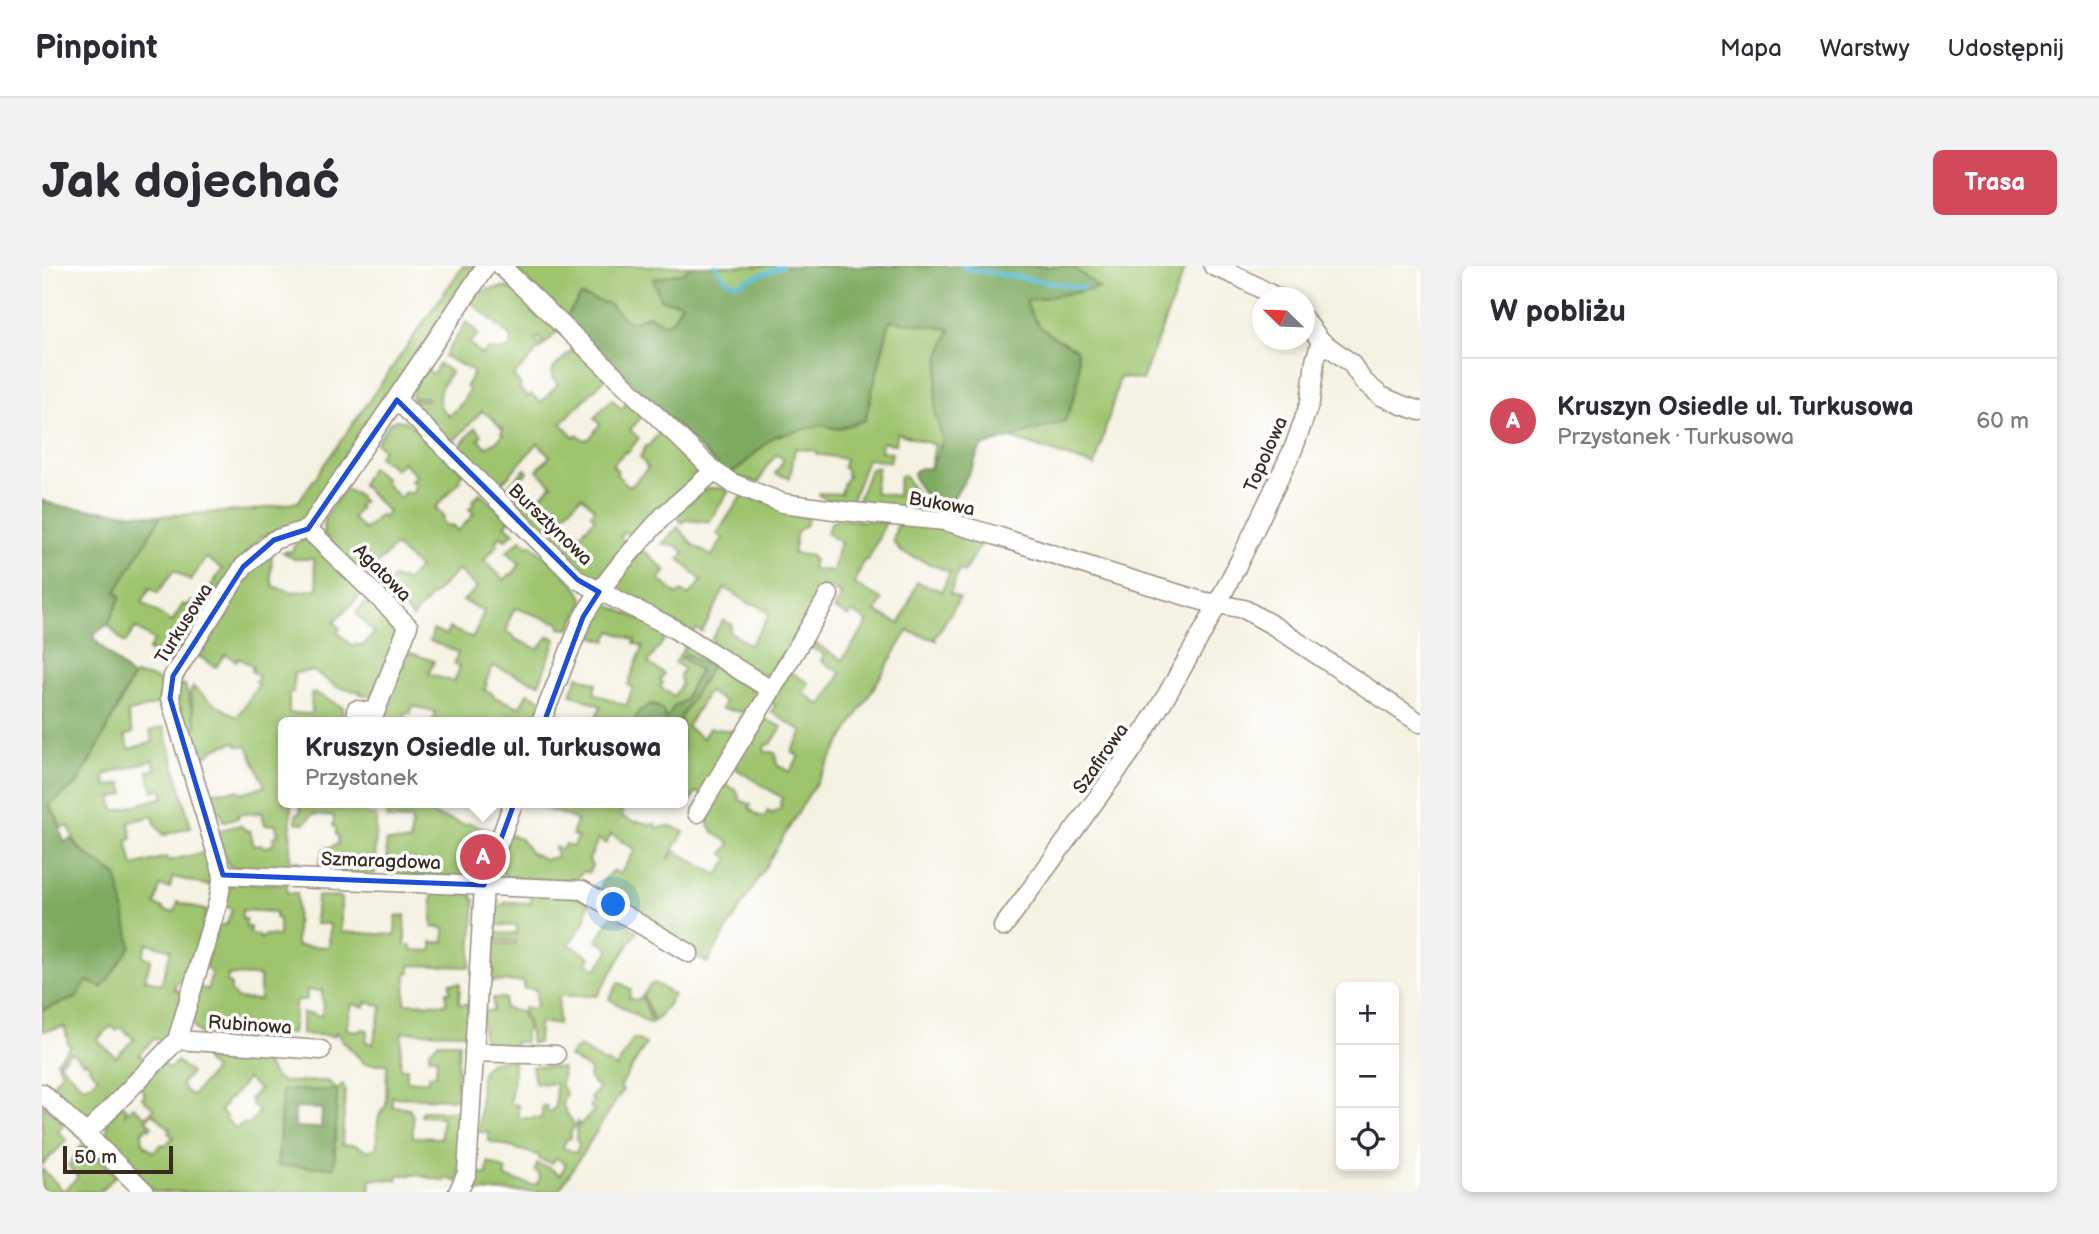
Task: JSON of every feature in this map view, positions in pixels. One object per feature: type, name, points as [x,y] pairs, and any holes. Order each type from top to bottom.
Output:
[{"type":"street","points":[[309,528],[486,266]]},
{"type":"street","name":"Bukowa","points":[[501,266],[714,471],[732,483],[783,503],[945,521],[1202,601],[1244,609],[1420,723]]},
{"type":"street","points":[[1213,266],[1258,287]]},
{"type":"street","points":[[1315,333],[1321,341],[1351,363],[1363,381],[1381,396],[1420,411]]},
{"type":"street","name":"Topolowa","points":[[1217,603],[1294,447],[1310,402],[1315,361],[1321,341]]},
{"type":"street","name":"Bursztynowa","points":[[397,400],[578,580],[671,628],[771,690]]},
{"type":"street","points":[[543,717],[583,617],[599,592],[664,515],[714,471]]},
{"type":"street","name":"Agatowa","points":[[309,528],[408,626],[375,713],[356,710]]},
{"type":"street","name":"Turkusowa","points":[[86,1134],[177,1040],[218,902],[223,875],[170,698],[173,676],[243,567],[274,540],[309,528]]},
{"type":"street","points":[[1242,556],[1235,583],[1244,609]]},
{"type":"street","points":[[696,813],[829,595]]},
{"type":"street","name":"Szafirowa","points":[[1003,927],[1131,751],[1168,693],[1217,603]]},
{"type":"street","points":[[458,1192],[467,1173],[484,885],[511,808]]},
{"type":"street","name":"Szmaragdowa","points":[[223,875],[582,890],[689,953]]},
{"type":"street","name":"Rubinowa","points":[[177,1040],[321,1050]]},
{"type":"street","points":[[474,1052],[556,1055]]},
{"type":"street","points":[[42,1093],[145,1192]]},
{"type":"highlighted area","points":[[397,400],[578,580],[599,592],[583,617],[484,885],[223,875],[170,698],[173,676],[243,567],[274,540],[308,529]]},
{"type":"green space","points":[[463,266],[479,266],[305,520],[260,537],[218,592],[210,588],[222,569],[206,558],[190,581],[174,570],[158,593],[150,588],[142,602],[172,622],[183,604],[188,606],[191,601],[207,612],[173,663],[148,651],[154,640],[135,628],[125,643],[122,641],[108,624],[121,596],[116,592],[161,516],[253,510],[298,502]]},
{"type":"green space","points":[[512,266],[692,266],[684,272],[682,303],[672,321],[665,324],[648,315],[639,320],[627,321],[609,304],[565,318]]},
{"type":"green space","points":[[692,266],[716,266],[726,280],[737,284],[782,266],[1072,266],[1099,288],[1026,301],[1045,331],[1076,349],[1079,377],[1069,412],[1065,421],[981,447],[966,478],[946,507],[925,495],[913,474],[920,468],[930,469],[943,441],[935,414],[936,387],[940,356],[950,329],[890,320],[865,420],[838,429],[823,425],[773,437],[737,470],[726,474],[565,318],[581,296],[609,304],[627,321],[639,320],[647,315],[665,324],[672,321],[682,303],[661,300],[653,279],[684,272]]},
{"type":"green space","points":[[716,266],[782,266],[737,284],[726,280]]},
{"type":"green space","points":[[1072,266],[1186,266],[1142,380],[1120,377],[1095,466],[1011,438],[1065,421],[1076,349],[1044,331],[1025,301],[1098,288]]},
{"type":"green space","points":[[504,287],[520,291],[558,331],[545,344],[539,337],[535,340],[539,345],[544,345],[535,351],[513,376],[528,397],[531,394],[541,403],[558,384],[552,378],[553,369],[577,345],[606,378],[561,423],[574,437],[577,434],[584,440],[590,438],[600,424],[594,418],[612,399],[621,409],[632,398],[645,413],[630,430],[639,438],[628,452],[612,465],[618,471],[616,474],[630,487],[648,468],[640,457],[646,446],[663,429],[698,464],[693,479],[636,536],[624,532],[620,537],[626,547],[601,577],[590,579],[560,556],[564,551],[540,526],[535,531],[508,502],[511,498],[503,491],[525,469],[528,472],[521,478],[524,482],[519,487],[530,502],[534,502],[552,485],[537,470],[550,456],[538,443],[501,484],[495,479],[493,481],[498,485],[493,489],[456,450],[475,428],[482,435],[478,439],[487,447],[495,443],[503,435],[503,430],[493,419],[482,411],[449,446],[412,400],[427,400],[426,397],[412,398],[413,388],[425,369],[433,374],[439,364],[451,372],[438,395],[441,408],[449,416],[461,404],[469,390],[466,386],[473,371],[444,356],[467,321],[478,335],[469,343],[482,355],[488,349],[498,351],[510,348],[512,338],[470,301],[481,292]],"holes":[[[582,496],[595,509],[591,514],[595,519],[579,535],[571,527],[565,533],[555,523]]]},
{"type":"green space","points":[[890,320],[951,329],[940,356],[935,414],[943,441],[930,469],[935,445],[897,433],[895,444],[882,442],[881,451],[892,453],[890,462],[867,459],[852,500],[848,501],[830,501],[819,495],[841,494],[848,477],[843,467],[845,459],[816,454],[816,451],[795,448],[790,478],[775,474],[784,460],[777,454],[766,467],[759,483],[726,474],[737,470],[772,437],[823,425],[838,429],[865,420]]},
{"type":"green space","points":[[404,421],[411,425],[463,473],[459,478],[461,480],[435,508],[444,517],[442,519],[446,526],[452,525],[458,531],[474,514],[469,509],[480,493],[510,520],[505,525],[514,533],[506,539],[500,536],[496,540],[498,544],[484,560],[504,580],[512,575],[520,564],[507,552],[521,539],[528,546],[531,544],[562,571],[581,595],[584,602],[570,629],[560,628],[559,623],[515,608],[507,624],[509,625],[506,632],[538,649],[549,636],[556,639],[539,684],[493,666],[485,683],[487,684],[484,690],[492,693],[494,697],[520,707],[527,693],[542,699],[537,717],[435,717],[434,711],[413,706],[404,717],[380,717],[400,665],[404,667],[409,652],[434,661],[429,674],[454,682],[460,667],[454,664],[458,652],[430,641],[433,630],[446,635],[449,628],[473,638],[484,611],[463,601],[477,588],[458,570],[413,618],[383,588],[394,577],[398,581],[401,578],[406,582],[419,568],[395,546],[368,573],[365,571],[362,575],[324,535],[324,522],[345,489],[355,493],[363,501],[352,518],[365,530],[380,515],[383,517],[388,512],[361,484],[371,468],[386,479],[384,482],[400,498],[405,492],[412,493],[416,485],[411,481],[416,475],[403,462],[396,469],[378,457],[383,449],[376,443],[390,422]]},
{"type":"green space","points":[[878,467],[874,492],[897,496],[900,476],[904,475],[923,509],[921,511],[860,505],[858,500],[870,469]]},
{"type":"green space","points":[[711,488],[729,491],[709,522],[685,520],[682,523],[675,514],[704,490]]},
{"type":"green space","points":[[745,496],[803,512],[802,515],[808,519],[807,524],[797,532],[793,553],[812,556],[812,569],[833,571],[839,544],[842,543],[827,532],[835,519],[883,522],[885,524],[868,560],[864,560],[854,584],[882,600],[876,612],[900,624],[917,582],[942,591],[950,572],[899,551],[894,542],[897,524],[938,528],[976,536],[973,541],[981,543],[964,572],[959,569],[950,594],[960,598],[936,640],[908,631],[707,963],[600,892],[602,882],[613,870],[620,874],[635,850],[611,834],[606,844],[598,839],[589,860],[592,866],[588,873],[583,871],[574,881],[510,878],[506,877],[499,867],[508,834],[520,838],[531,853],[545,859],[557,857],[555,847],[563,849],[565,844],[573,847],[578,837],[572,835],[577,820],[545,808],[616,808],[623,812],[622,817],[637,823],[656,824],[657,828],[671,826],[684,832],[668,859],[675,851],[718,875],[729,858],[723,854],[730,843],[714,833],[705,821],[708,815],[703,812],[724,783],[737,791],[740,800],[751,805],[749,808],[759,816],[764,817],[768,811],[773,814],[779,810],[782,798],[736,769],[733,764],[761,717],[782,727],[771,744],[764,748],[765,752],[776,754],[777,765],[790,772],[799,756],[791,752],[803,732],[771,712],[775,705],[771,701],[789,671],[809,683],[803,693],[813,699],[813,702],[822,704],[841,673],[821,661],[824,655],[810,647],[813,642],[842,660],[868,622],[852,612],[849,617],[834,609],[842,595],[824,585],[820,591],[824,594],[773,673],[763,675],[710,644],[723,620],[732,625],[729,631],[750,645],[770,614],[754,603],[752,605],[725,588],[702,632],[696,629],[693,633],[617,592],[615,583],[639,551],[647,553],[666,571],[659,579],[677,595],[682,591],[688,596],[702,581],[679,559],[685,553],[677,546],[662,544],[678,527],[693,545],[712,556],[723,538],[717,534],[740,498]]},
{"type":"green space","points":[[42,500],[57,506],[161,516],[116,592],[121,596],[108,624],[96,633],[94,639],[132,677],[77,784],[49,805],[57,818],[64,842],[72,839],[79,849],[117,876],[131,946],[102,988],[87,981],[76,998],[42,1010]]},
{"type":"green space","points":[[305,538],[361,589],[357,594],[359,597],[334,622],[340,628],[337,632],[353,647],[356,644],[363,646],[374,633],[356,613],[365,603],[369,606],[375,603],[399,630],[373,696],[337,687],[313,671],[294,673],[293,693],[289,693],[289,713],[310,714],[311,694],[315,693],[343,707],[342,717],[278,717],[278,808],[291,808],[290,861],[300,862],[299,871],[234,868],[228,865],[216,831],[240,825],[247,831],[250,830],[254,846],[264,847],[271,846],[273,837],[278,836],[276,824],[265,825],[262,812],[238,815],[238,818],[223,821],[221,812],[212,813],[206,795],[239,790],[241,793],[265,786],[247,746],[238,746],[236,742],[216,748],[205,757],[203,748],[194,751],[177,698],[178,684],[185,685],[197,728],[190,693],[193,687],[237,717],[259,684],[255,682],[259,676],[251,671],[253,667],[239,658],[236,661],[225,654],[216,667],[195,654],[247,572],[270,550],[274,587],[295,592],[318,589],[313,559],[294,559],[283,552],[292,551],[294,546]]},
{"type":"green space","points":[[609,605],[667,632],[648,663],[664,674],[660,687],[674,696],[681,685],[680,675],[684,669],[675,663],[687,643],[713,659],[710,664],[705,664],[686,654],[682,658],[700,670],[685,700],[675,706],[669,717],[665,717],[663,710],[656,705],[638,717],[596,717],[601,706],[571,694],[578,676],[596,683],[594,693],[626,706],[633,687],[628,685],[643,646],[611,631],[606,641],[584,631],[599,608]]},
{"type":"green space","points":[[686,654],[712,665],[681,717],[668,717],[674,706],[685,700],[700,671],[682,658]]},
{"type":"green space","points":[[715,660],[750,687],[755,698],[751,710],[743,712],[721,709],[725,702],[708,692],[688,725],[688,717],[681,717]]},
{"type":"green space","points":[[134,675],[158,681],[162,690],[158,704],[127,713],[133,733],[125,736],[129,749],[153,742],[150,731],[164,727],[191,827],[164,835],[156,826],[153,816],[129,822],[132,839],[127,840],[133,866],[166,857],[168,861],[209,851],[214,884],[210,886],[173,877],[170,888],[160,886],[155,905],[164,911],[175,912],[178,902],[207,911],[187,982],[177,981],[174,989],[183,993],[170,1034],[165,1041],[154,1039],[139,1054],[146,1060],[83,1122],[49,1089],[62,1072],[56,1062],[71,1046],[68,1044],[65,1027],[42,1031],[42,1010],[76,998],[117,876],[81,850],[69,826],[60,828],[48,805],[77,784]],"holes":[[[153,760],[156,769],[148,771],[153,791],[161,789],[164,797],[115,811],[111,798],[125,794],[122,783],[107,787],[104,775]],[[147,943],[171,950],[161,984],[145,979],[151,959],[143,956]],[[111,1026],[116,1030],[121,1027],[134,1039],[116,1057],[97,1040]],[[71,1052],[86,1062],[98,1077],[90,1085],[83,1087],[59,1063]]]},
{"type":"green space","points":[[652,704],[663,710],[665,717],[636,717],[639,711]]},
{"type":"green space","points":[[688,728],[703,738],[709,728],[734,731],[738,735],[701,794],[696,792],[691,800],[688,799]]},
{"type":"green space","points":[[300,808],[367,808],[367,815],[376,815],[375,874],[319,872],[324,849],[338,844],[336,828],[333,826],[334,816],[313,814],[305,823],[296,822],[296,814],[300,813]]},
{"type":"green space","points":[[392,808],[426,808],[434,815],[495,832],[477,878],[388,875],[386,841],[410,842],[412,820],[387,819],[386,814],[392,814]]},
{"type":"green space","points":[[236,883],[287,884],[287,893],[297,893],[296,946],[329,947],[330,924],[315,924],[317,896],[341,897],[341,932],[395,935],[396,916],[405,915],[405,945],[412,945],[412,950],[432,951],[432,942],[444,942],[444,928],[432,927],[432,890],[469,893],[475,900],[470,967],[410,965],[410,973],[406,973],[405,1003],[446,1004],[446,992],[450,992],[450,983],[460,983],[459,1004],[470,1004],[468,1033],[402,1032],[400,1068],[407,1068],[407,1081],[428,1081],[429,1075],[436,1075],[437,1057],[429,1057],[430,1050],[439,1042],[459,1042],[456,1099],[392,1097],[392,1106],[409,1108],[413,1116],[413,1137],[441,1138],[442,1117],[421,1116],[422,1111],[455,1111],[467,1117],[458,1182],[447,1178],[445,1181],[417,1175],[398,1175],[397,1180],[371,1179],[370,1192],[155,1192],[112,1152],[108,1145],[107,1124],[121,1104],[126,1108],[125,1114],[133,1106],[145,1117],[154,1109],[142,1098],[145,1094],[140,1087],[163,1063],[169,1069],[177,1061],[191,1073],[181,1084],[186,1092],[193,1095],[214,1070],[205,1061],[210,1055],[246,1055],[252,1058],[259,1055],[276,1078],[283,1082],[328,1081],[337,1090],[343,1084],[342,1145],[355,1145],[368,1150],[376,1148],[378,1120],[386,1106],[387,1064],[365,1064],[340,1038],[341,1034],[336,1032],[335,1036],[302,1034],[302,1013],[321,1016],[324,1001],[322,991],[307,990],[307,1000],[296,1000],[292,1033],[282,1033],[283,1040],[201,1035],[193,1024],[193,1007],[199,987],[207,990],[212,973],[205,967],[217,926],[227,924],[232,909],[222,905],[228,888]],"holes":[[[242,910],[275,912],[275,918],[279,919],[279,936],[265,935],[261,939],[250,933],[250,927],[246,927],[246,919],[242,919]],[[228,975],[260,976],[260,1000],[238,999],[231,992],[231,984],[227,983]],[[366,1002],[382,1006],[373,1044],[366,1042],[368,1030],[362,1029],[360,1032],[346,1029],[352,1004],[365,1007]],[[247,1079],[259,1089],[250,1099],[259,1112],[250,1124],[241,1124],[236,1129],[226,1119],[220,1111],[225,1102],[230,1097],[231,1099]],[[282,1090],[337,1090],[334,1167],[278,1165]],[[153,1113],[170,1129],[168,1132],[173,1137],[165,1146],[162,1144],[153,1152],[143,1143],[142,1132],[152,1126],[146,1120]]]},
{"type":"green space","points":[[531,892],[570,894],[589,901],[585,921],[569,944],[590,957],[587,962],[597,969],[610,949],[597,941],[612,915],[637,931],[597,996],[559,996],[558,1024],[539,1023],[538,1043],[530,1043],[523,1008],[536,1008],[536,989],[524,989],[524,982],[484,981],[484,972],[494,972],[494,969],[484,969],[486,943],[516,944],[516,941],[496,940],[496,933],[517,934],[517,926],[496,925],[497,908],[506,902],[531,903]]},
{"type":"green space","points":[[619,982],[631,990],[629,998],[637,1000],[642,997],[652,1022],[650,1024],[609,999]]},
{"type":"green space","points":[[655,983],[674,995],[654,1021],[643,995],[650,985]]},
{"type":"green space","points":[[493,998],[505,998],[504,1008],[521,1012],[528,1027],[525,1042],[515,1042],[514,1048],[494,1046],[485,1041],[482,1031],[483,1011],[493,1011]]},
{"type":"green space","points":[[633,1039],[646,1044],[620,1087],[623,1090],[558,1192],[468,1191],[476,1171],[487,1175],[488,1162],[506,1170],[505,1177],[532,1185],[538,1183],[540,1177],[535,1171],[537,1164],[560,1175],[566,1164],[556,1158],[552,1163],[540,1160],[538,1155],[489,1141],[489,1132],[479,1132],[481,1078],[488,1064],[512,1059],[514,1069],[510,1104],[518,1105],[518,1118],[542,1118],[542,1106],[547,1106],[547,1111],[555,1108],[556,1084],[535,1083],[532,1066],[563,1068],[561,1086],[566,1093],[562,1105],[575,1126],[571,1131],[571,1138],[566,1140],[563,1148],[576,1153],[579,1144],[576,1139],[577,1122],[580,1125],[594,1111],[590,1106],[594,1102],[590,1098],[599,1089],[589,1078],[590,1070],[568,1056],[579,1046],[616,1068]]},
{"type":"green space","points":[[282,1090],[337,1090],[334,1167],[278,1166]],"holes":[[[295,1108],[322,1109],[321,1128],[295,1127]]]},
{"type":"green space","points":[[42,1103],[64,1124],[58,1132],[67,1140],[42,1165]]},
{"type":"green space","points":[[82,1145],[116,1175],[100,1192],[42,1192],[42,1169],[64,1191],[78,1177],[68,1166]]},
{"type":"waterway","points":[[716,266],[726,280],[737,284],[782,266]]},
{"type":"waterway","points":[[963,266],[1083,288]]},
{"type":"place","name":"Kruszyn Osiedle ul. Turkusowa","points":[[483,857]]}]
